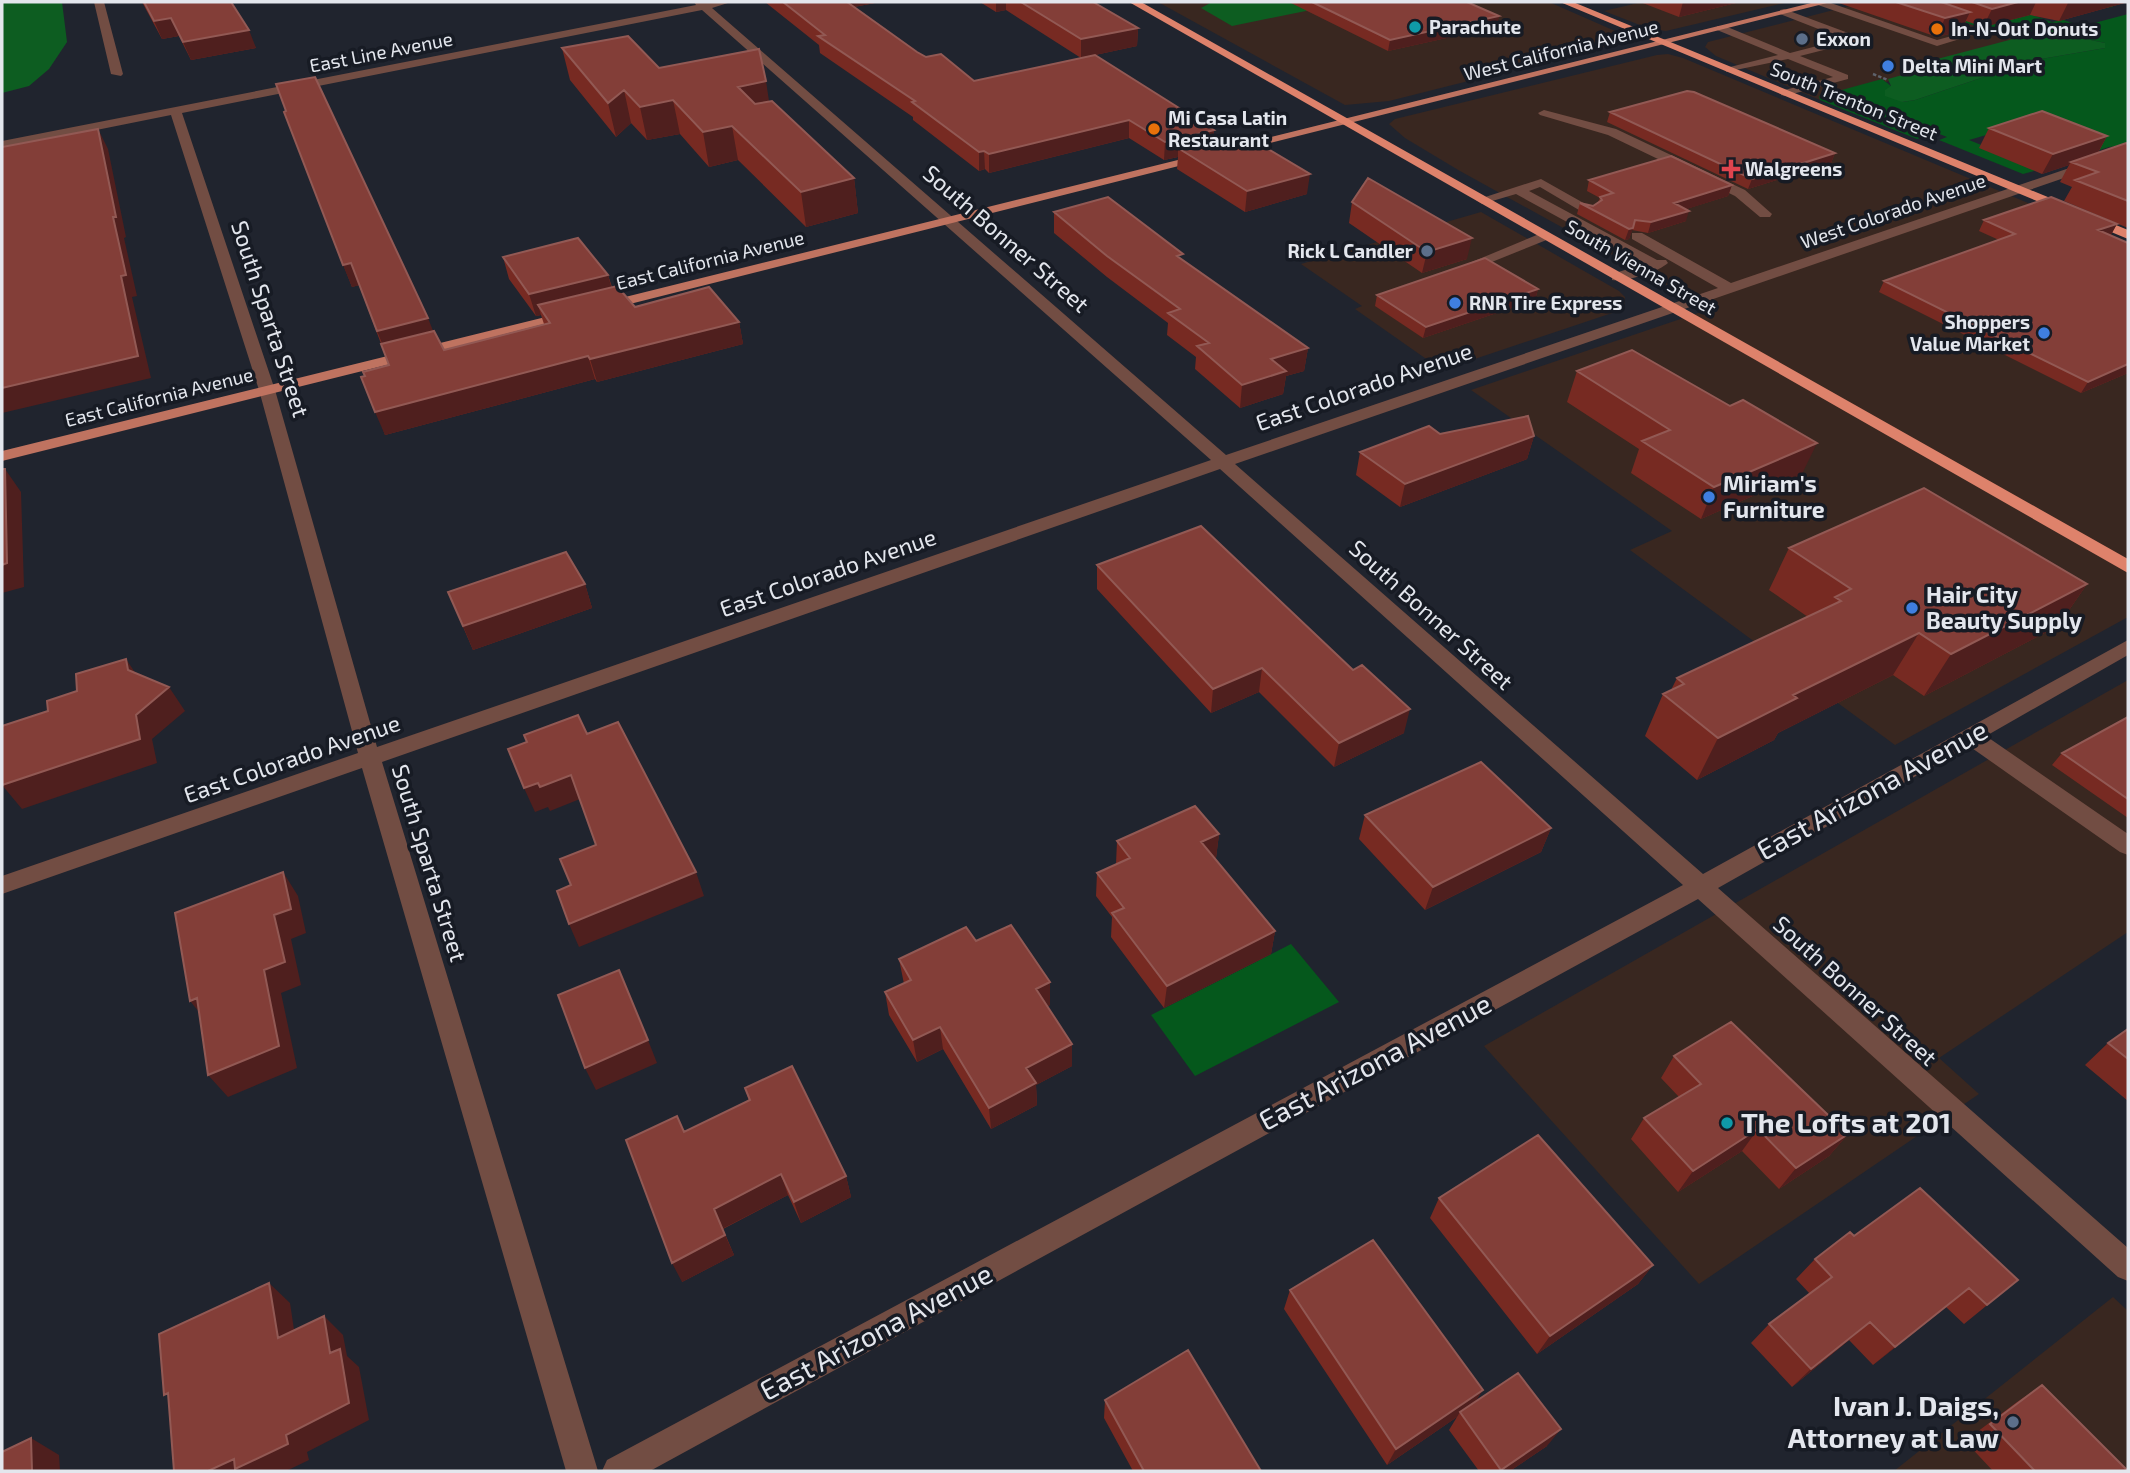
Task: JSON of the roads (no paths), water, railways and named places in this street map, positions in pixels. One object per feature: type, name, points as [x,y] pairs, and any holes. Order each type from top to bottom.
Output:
[{"type":"highway","name":"South Vienna Street","points":[[1134,2],[2128,567]]},
{"type":"highway","name":"South Trenton Street","points":[[1565,2],[2128,235]]},
{"type":"main road","name":"West California Avenue","points":[[1345,122],[1824,2]]},
{"type":"main road","name":"East California Avenue","points":[[2,456],[1345,122]]},
{"type":"street","points":[[99,2],[117,74]]},
{"type":"street","name":"East Line Avenue","points":[[2,145],[702,4],[726,2]]},
{"type":"street","points":[[1824,2],[1937,44],[1981,31],[1956,23]]},
{"type":"street","name":"South Bonner Street","points":[[702,4],[1223,462],[2128,1267]]},
{"type":"street","points":[[1730,70],[1855,39],[1784,12]]},
{"type":"street","points":[[1721,28],[1844,77],[1785,93]]},
{"type":"street","name":"South Sparta Street","points":[[175,110],[267,390],[370,758],[582,1471]]},
{"type":"street","points":[[1544,113],[1612,132],[1740,193],[1765,214]]},
{"type":"street","name":"West Colorado Avenue","points":[[1671,309],[2128,152]]},
{"type":"street","points":[[1482,200],[1541,183],[1589,210]]},
{"type":"street","points":[[1518,190],[1656,265]]},
{"type":"street","points":[[1450,272],[1544,236]]},
{"type":"street","points":[[1637,236],[1729,288]]},
{"type":"street","points":[[1617,277],[1676,258]]},
{"type":"street","name":"East Colorado Avenue","points":[[2,885],[1671,309]]},
{"type":"street","name":"East Arizona Avenue","points":[[618,1471],[1700,887],[2128,647]]},
{"type":"street","points":[[1969,736],[2122,842]]},
{"type":"place","name":"Parachute","points":[[1415,27]]},
{"type":"place","name":"In-N-Out Donuts","points":[[1937,29]]},
{"type":"place","name":"Exxon","points":[[1802,39]]},
{"type":"place","name":"Delta Mini Mart","points":[[1888,66]]},
{"type":"place","name":"Mi Casa Latin Restaurant","points":[[1154,129]]},
{"type":"place","name":"Walgreens","points":[[1731,169]]},
{"type":"place","name":"Rick L Candler","points":[[1427,251]]},
{"type":"place","name":"RNR Tire Express","points":[[1455,303]]},
{"type":"place","name":"Shoppers Value Market","points":[[2044,333]]},
{"type":"place","name":"Miriam's Furniture","points":[[1709,497]]},
{"type":"place","name":"Hair City Beauty Supply","points":[[1912,608]]},
{"type":"place","name":"The Lofts at 201","points":[[1727,1123]]},
{"type":"place","name":"Ivan J. Daigs, Attorney at Law","points":[[2013,1422]]}]
